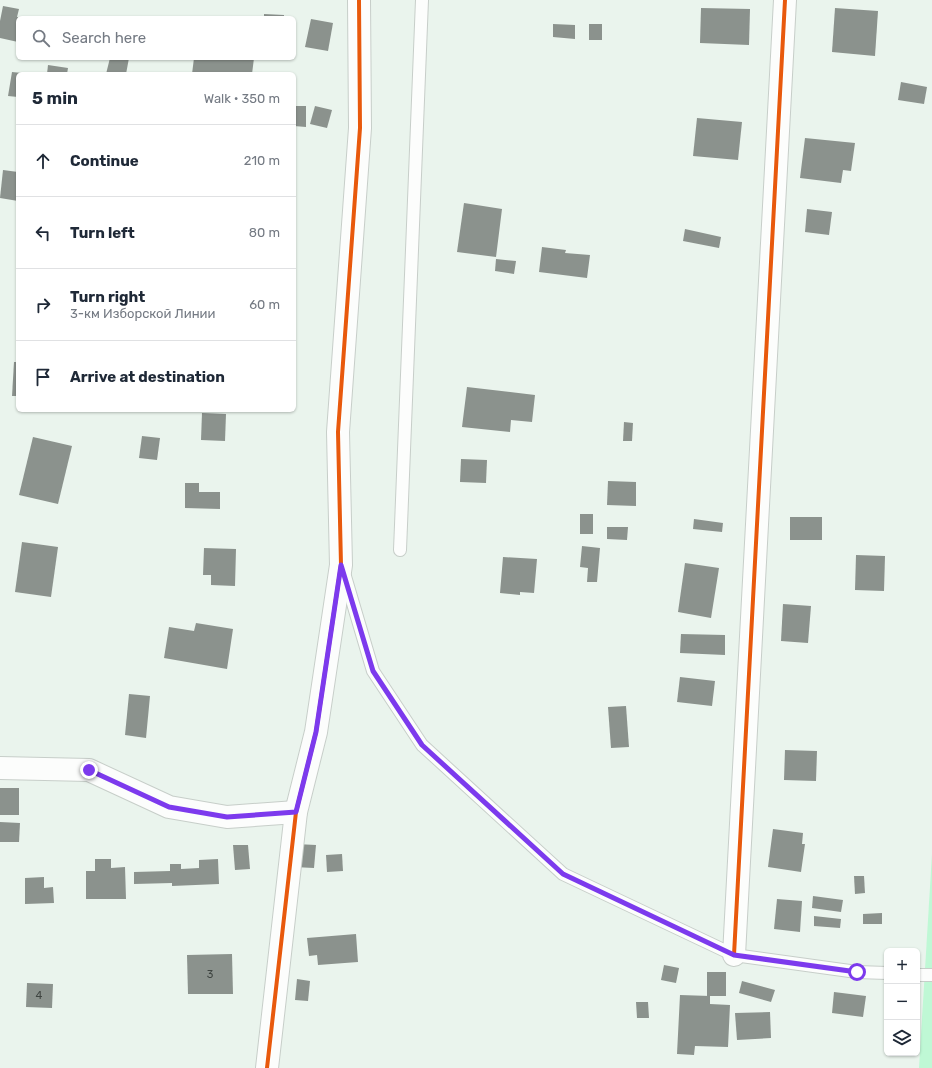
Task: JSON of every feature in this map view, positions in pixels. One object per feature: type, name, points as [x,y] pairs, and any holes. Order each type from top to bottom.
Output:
[{"type":"street","points":[[267,1068],[296,812],[316,732],[341,565],[338,432],[360,128],[359,0]]},
{"type":"street","points":[[734,955],[785,0]]},
{"type":"street","points":[[0,768],[89,770],[169,807],[227,817],[296,812]]},
{"type":"lane","points":[[400,550],[422,0]]},
{"type":"lane","points":[[341,565],[373,671],[422,745],[563,874],[734,955],[857,972],[884,973]]},
{"type":"lane","points":[[920,975],[932,975]]},
{"type":"green space","points":[[932,854],[932,1068],[919,1068]]},
{"type":"building","points":[[3,6],[19,9],[16,16],[16,42],[0,38],[0,21]]},
{"type":"building","points":[[701,8],[750,9],[749,45],[700,43]]},
{"type":"building","points":[[835,8],[878,11],[875,56],[832,52]]},
{"type":"building","points":[[264,14],[284,15],[284,16],[264,16]]},
{"type":"building","points":[[311,19],[333,23],[328,51],[305,47]]},
{"type":"building","points":[[553,24],[575,25],[575,39],[553,37]]},
{"type":"building","points":[[589,24],[602,24],[602,40],[589,40]]},
{"type":"building","points":[[110,60],[129,60],[126,72],[106,72]]},
{"type":"building","points":[[194,60],[254,60],[252,72],[192,72]]},
{"type":"building","points":[[48,65],[68,68],[67,72],[47,72]]},
{"type":"building","points":[[12,72],[16,72],[16,97],[8,96]]},
{"type":"building","points":[[901,82],[927,87],[924,104],[898,100]]},
{"type":"building","points":[[296,106],[306,106],[306,127],[296,126]]},
{"type":"building","points":[[315,106],[332,110],[327,128],[310,124]]},
{"type":"building","points":[[697,118],[742,122],[738,160],[693,156]]},
{"type":"building","points":[[805,138],[855,143],[851,171],[843,170],[841,183],[800,178]]},
{"type":"building","points":[[3,170],[16,172],[16,201],[0,198]]},
{"type":"building","points":[[464,203],[502,209],[496,257],[457,252]]},
{"type":"building","points":[[807,209],[832,212],[829,235],[805,232]]},
{"type":"building","points":[[685,229],[721,237],[719,248],[683,241]]},
{"type":"building","points":[[542,247],[566,250],[565,253],[590,255],[587,278],[539,272]]},
{"type":"building","points":[[496,259],[516,261],[514,274],[495,271]]},
{"type":"building","points":[[14,362],[16,362],[16,396],[12,396]]},
{"type":"building","points":[[467,387],[535,395],[532,422],[511,420],[510,432],[462,427]]},
{"type":"building","points":[[202,413],[226,414],[225,441],[201,440]]},
{"type":"building","points":[[624,422],[633,423],[632,441],[623,441]]},
{"type":"building","points":[[142,436],[160,438],[157,460],[139,458]]},
{"type":"building","points":[[33,437],[72,446],[58,504],[19,495]]},
{"type":"building","points":[[461,459],[487,460],[486,483],[460,482]]},
{"type":"building","points":[[608,481],[636,482],[636,506],[607,505]]},
{"type":"building","points":[[185,483],[199,483],[199,492],[220,492],[220,509],[185,508]]},
{"type":"building","points":[[580,514],[593,514],[593,534],[580,534]]},
{"type":"building","points":[[790,517],[822,517],[822,540],[790,540]]},
{"type":"building","points":[[694,519],[723,523],[722,532],[693,529]]},
{"type":"building","points":[[607,527],[628,527],[627,540],[607,539]]},
{"type":"building","points":[[22,542],[58,547],[51,597],[15,592]]},
{"type":"building","points":[[582,546],[600,548],[597,582],[587,582],[588,568],[580,567]]},
{"type":"building","points":[[204,548],[236,549],[235,586],[211,585],[211,575],[203,575]]},
{"type":"building","points":[[856,555],[885,556],[884,591],[855,590]]},
{"type":"building","points":[[503,557],[537,559],[534,593],[520,592],[520,595],[500,593]]},
{"type":"building","points":[[685,563],[719,568],[711,618],[678,612]]},
{"type":"building","points":[[783,604],[811,606],[808,643],[781,641]]},
{"type":"building","points":[[196,623],[233,629],[227,669],[164,658],[169,627],[194,631]]},
{"type":"building","points":[[681,634],[725,635],[725,655],[680,653]]},
{"type":"building","points":[[680,677],[715,681],[712,706],[677,702]]},
{"type":"building","points":[[129,694],[150,696],[146,738],[125,735]]},
{"type":"building","points":[[626,706],[629,747],[611,748],[608,707]]},
{"type":"building","points":[[785,750],[817,751],[816,781],[784,780]]},
{"type":"building","points":[[0,788],[19,788],[19,815],[0,815]]},
{"type":"building","points":[[0,822],[20,823],[19,842],[0,842]]},
{"type":"building","points":[[773,829],[803,833],[802,844],[805,844],[801,872],[768,867]]},
{"type":"building","points":[[296,844],[316,845],[314,868],[294,867]]},
{"type":"building","points":[[233,845],[248,845],[250,869],[235,870]]},
{"type":"building","points":[[342,854],[343,871],[327,872],[326,855]]},
{"type":"building","points":[[95,859],[111,859],[111,868],[125,867],[126,899],[86,899],[86,871],[95,871]]},
{"type":"building","points":[[218,859],[219,884],[172,886],[172,883],[134,884],[134,872],[170,871],[170,864],[181,864],[181,869],[199,868],[199,860]]},
{"type":"building","points":[[854,876],[864,876],[865,893],[855,894]]},
{"type":"building","points":[[44,877],[44,888],[53,887],[54,903],[25,904],[25,878]]},
{"type":"building","points":[[813,896],[843,900],[841,912],[812,908]]},
{"type":"building","points":[[777,899],[802,901],[800,932],[774,929]]},
{"type":"building","points":[[882,913],[882,924],[863,924],[863,914]]},
{"type":"building","points":[[814,916],[841,919],[840,928],[814,926]]},
{"type":"building","points":[[356,934],[358,962],[318,965],[317,955],[309,956],[307,938]]},
{"type":"building","points":[[232,954],[233,994],[188,994],[187,955]]},
{"type":"building","points":[[664,965],[679,968],[676,983],[661,980]]},
{"type":"building","points":[[707,972],[726,972],[726,996],[707,996]]},
{"type":"building","points":[[297,979],[310,981],[308,1001],[295,1000]]},
{"type":"building","points":[[742,981],[775,990],[771,1002],[739,993]]},
{"type":"building","points":[[27,983],[53,984],[52,1008],[26,1007]]},
{"type":"building","points":[[834,992],[866,996],[863,1017],[832,1013]]},
{"type":"building","points":[[680,995],[710,996],[710,1004],[730,1005],[728,1047],[695,1046],[694,1055],[677,1054]]},
{"type":"building","points":[[636,1002],[648,1002],[649,1018],[637,1018]]},
{"type":"building","points":[[770,1012],[771,1038],[737,1040],[735,1013]]},
{"type":"cycle path","points":[[267,1068],[296,812],[316,732],[341,565],[338,432],[360,128],[359,0]]},
{"type":"cycle path","points":[[734,955],[785,0]]},
{"type":"route","points":[[89,770],[169,807],[227,817],[296,812],[316,732],[341,565],[373,671],[422,745],[563,874],[734,955],[857,972]]}]
